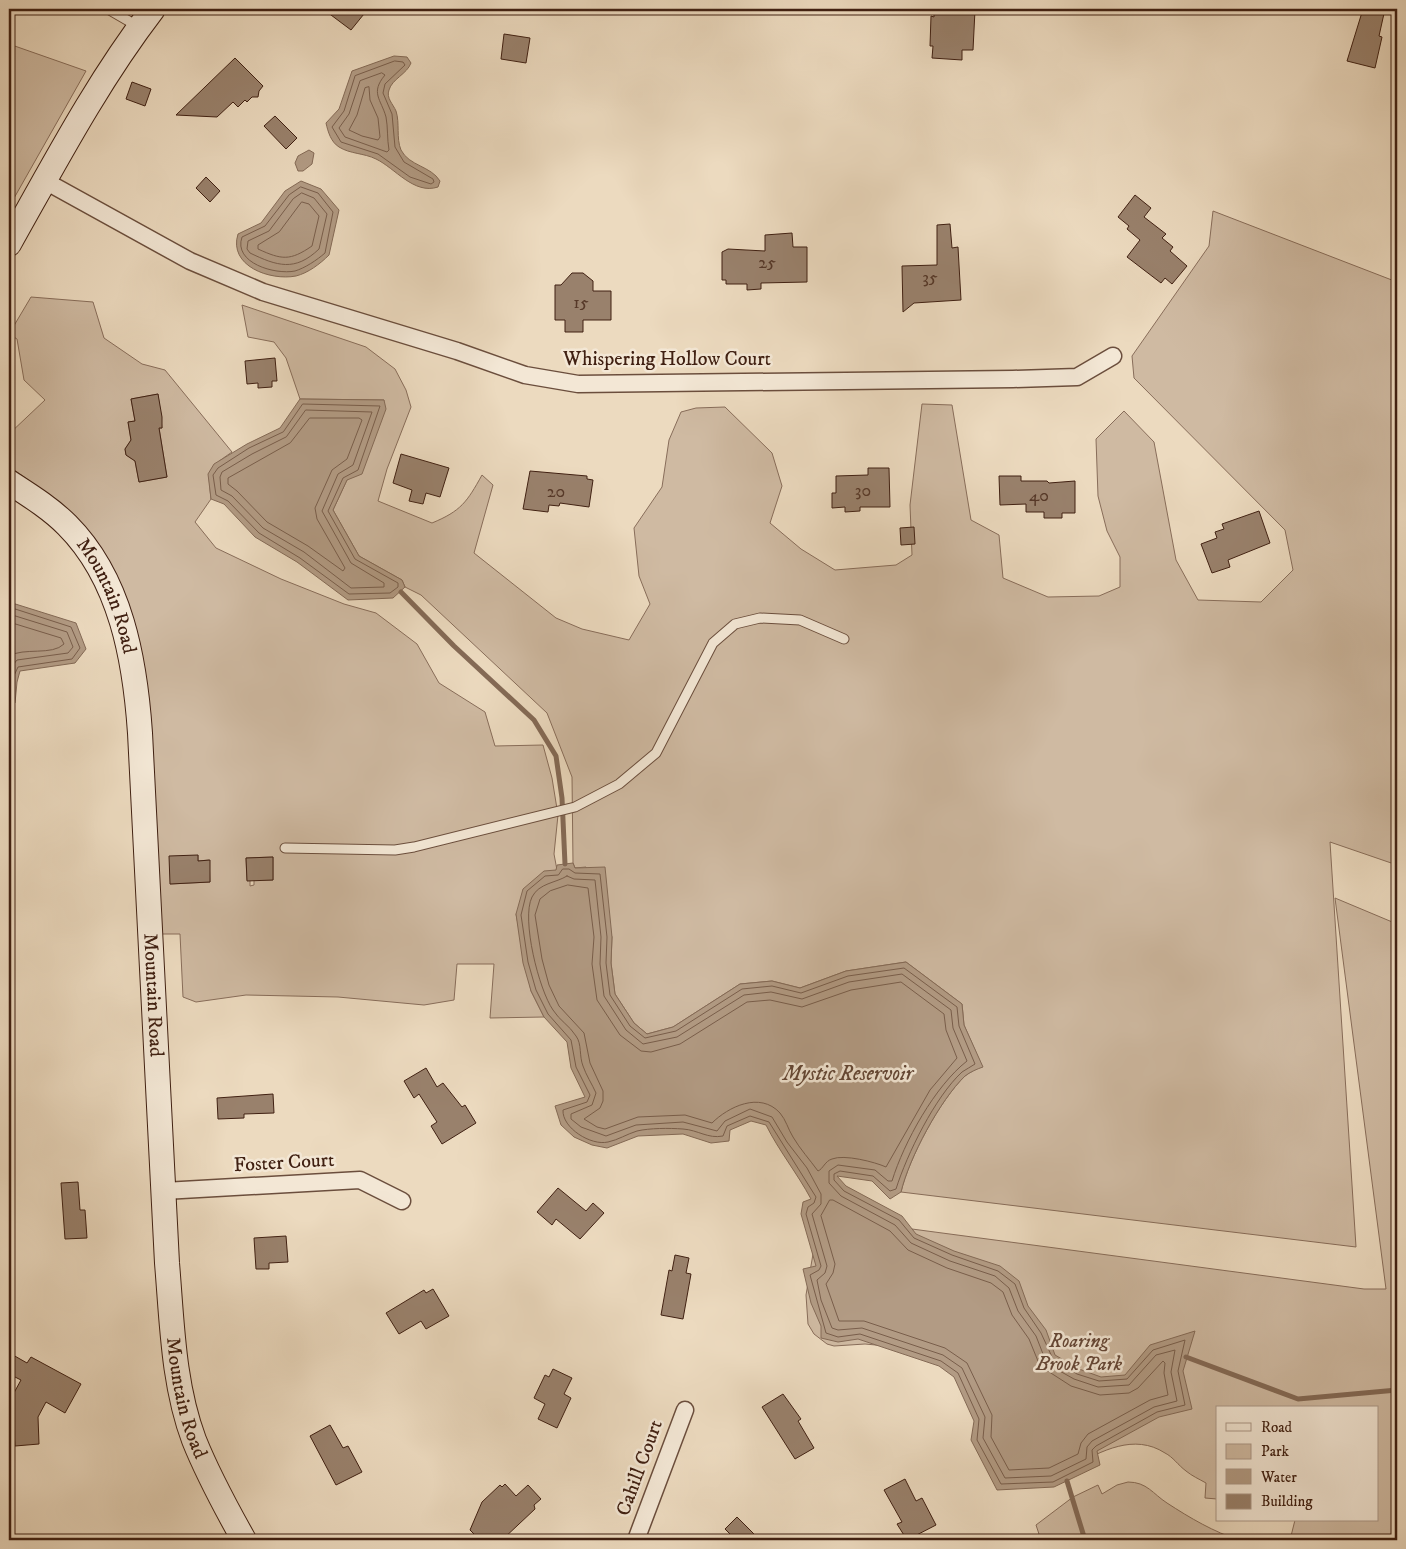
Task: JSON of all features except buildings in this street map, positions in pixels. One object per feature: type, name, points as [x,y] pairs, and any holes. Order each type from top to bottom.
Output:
[{"type":"main road","points":[[9,244],[98,89],[153,9]]},
{"type":"main road","name":"Mountain Road","points":[[9,482],[67,525],[85,547],[112,595],[131,654],[140,733],[174,1350],[183,1404],[194,1439],[209,1474],[244,1540]]},
{"type":"street","name":"Whispering Hollow Court","points":[[45,181],[190,261],[263,292],[457,351],[525,375],[578,384],[1077,377],[1113,356]]},
{"type":"street","name":"Foster Court","points":[[164,1191],[360,1180],[402,1201]]},
{"type":"street","name":"Cahill Court","points":[[636,1540],[685,1410]]},
{"type":"lane","points":[[108,9],[139,27]]},
{"type":"lane","points":[[285,848],[395,850],[575,807],[619,784],[656,753],[713,643],[735,624],[760,618],[800,620],[844,639]]},
{"type":"green space","points":[[9,44],[86,71],[9,207]]},
{"type":"green space","points":[[1213,211],[1397,282],[1397,865],[1330,842],[1356,1247],[901,1192],[918,1147],[936,1114],[955,1086],[965,1076],[982,1066],[964,1025],[962,1004],[906,962],[846,971],[800,988],[772,981],[740,984],[673,1027],[647,1034],[634,1023],[615,994],[611,963],[612,937],[586,867],[575,868],[573,863],[572,777],[547,713],[421,595],[405,587],[402,580],[359,556],[333,510],[384,400],[300,399],[286,358],[274,342],[248,337],[242,305],[366,347],[395,369],[406,390],[411,407],[387,469],[378,501],[432,523],[457,510],[472,492],[482,475],[493,485],[474,553],[556,618],[582,629],[629,640],[650,604],[639,576],[634,528],[662,487],[669,440],[681,412],[696,408],[725,407],[772,453],[782,486],[770,523],[801,549],[835,570],[896,565],[912,555],[910,505],[922,404],[952,405],[971,520],[999,535],[1003,578],[1048,597],[1099,596],[1120,587],[1120,557],[1107,531],[1098,496],[1096,439],[1124,411],[1154,442],[1176,560],[1198,600],[1261,602],[1293,570],[1285,530],[1134,378],[1132,356],[1209,246]]},
{"type":"green space","points":[[31,297],[93,302],[104,338],[142,364],[165,370],[232,452],[213,467],[209,476],[211,499],[195,522],[216,548],[281,579],[344,604],[376,613],[417,644],[439,683],[485,712],[495,746],[543,745],[552,778],[558,815],[554,854],[557,870],[551,872],[516,914],[531,991],[544,1017],[490,1018],[494,964],[457,964],[454,1000],[424,1005],[338,997],[246,995],[196,1002],[183,997],[180,934],[159,934],[143,662],[39,488],[9,466],[9,434],[45,400],[24,380],[17,339],[9,334]],"holes":[[[158,394],[162,428],[159,428],[167,477],[139,482],[135,461],[126,455],[125,449],[131,440],[128,422],[135,421],[131,399]],[[198,855],[198,861],[209,860],[210,882],[170,884]],[[273,857],[273,880],[254,880],[254,885],[250,886],[250,880],[247,880],[246,858]]]},
{"type":"green space","name":"Roaring Brook Park","points":[[1335,898],[1397,924],[1397,1540],[1290,1540],[1294,1522],[1378,1522],[1378,1406],[1216,1406],[1216,1499],[1205,1498],[1206,1483],[1188,1473],[1168,1455],[1153,1447],[1142,1444],[1118,1446],[1073,1466],[966,1369],[908,1348],[865,1344],[834,1346],[827,1344],[814,1334],[808,1324],[806,1295],[813,1254],[814,1216],[1364,1289],[1386,1289]]},
{"type":"green space","points":[[1128,1482],[1145,1486],[1167,1503],[1193,1519],[1220,1533],[1239,1540],[1030,1540],[1039,1534],[1036,1525],[1073,1497],[1098,1485],[1102,1494],[1117,1485]]},
{"type":"water","points":[[394,56],[407,57],[411,63],[393,83],[388,93],[396,111],[401,150],[409,159],[436,176],[440,181],[438,187],[429,188],[413,184],[376,159],[339,147],[332,140],[329,133],[326,123],[339,109],[352,71]]},
{"type":"water","points":[[309,150],[314,153],[312,164],[303,171],[298,171],[295,163],[298,156]]},
{"type":"water","points":[[301,181],[321,189],[339,210],[329,255],[314,268],[296,276],[275,276],[254,269],[245,263],[239,255],[237,245],[238,234],[261,223],[285,191]]},
{"type":"water","points":[[300,399],[384,400],[386,409],[362,474],[347,480],[333,510],[359,556],[402,580],[405,587],[393,598],[348,600],[297,562],[255,537],[224,504],[211,499],[208,474],[214,464],[247,444],[280,428]]},
{"type":"water","points":[[9,602],[76,623],[86,649],[75,663],[20,671],[15,703],[9,707]]},
{"type":"water","name":"Mystic Reservoir","points":[[573,863],[575,868],[605,867],[612,937],[611,963],[615,994],[634,1023],[647,1034],[673,1027],[740,984],[772,981],[800,988],[846,971],[906,962],[962,1004],[964,1025],[983,1067],[965,1076],[955,1086],[936,1114],[918,1147],[901,1192],[890,1199],[872,1181],[837,1176],[846,1186],[902,1216],[916,1234],[954,1251],[1000,1266],[1019,1281],[1028,1306],[1046,1330],[1055,1355],[1079,1369],[1101,1377],[1125,1375],[1150,1345],[1195,1331],[1183,1371],[1192,1409],[1159,1417],[1097,1451],[1100,1465],[1054,1487],[997,1490],[971,1440],[974,1421],[954,1377],[939,1366],[858,1339],[838,1342],[821,1338],[821,1326],[811,1303],[803,1269],[816,1266],[801,1214],[803,1202],[811,1199],[766,1125],[751,1121],[730,1130],[729,1141],[711,1143],[683,1134],[638,1136],[607,1148],[592,1145],[574,1137],[561,1125],[555,1106],[585,1097],[571,1068],[567,1042],[544,1017],[531,991],[523,963],[516,914],[523,889],[544,871],[556,870],[557,865]]},
{"type":"waterway","points":[[401,592],[454,646],[534,720],[556,756],[562,798],[565,864]]},
{"type":"waterway","points":[[1186,1357],[1298,1399],[1397,1390]]},
{"type":"waterway","points":[[1067,1481],[1085,1540]]}]
